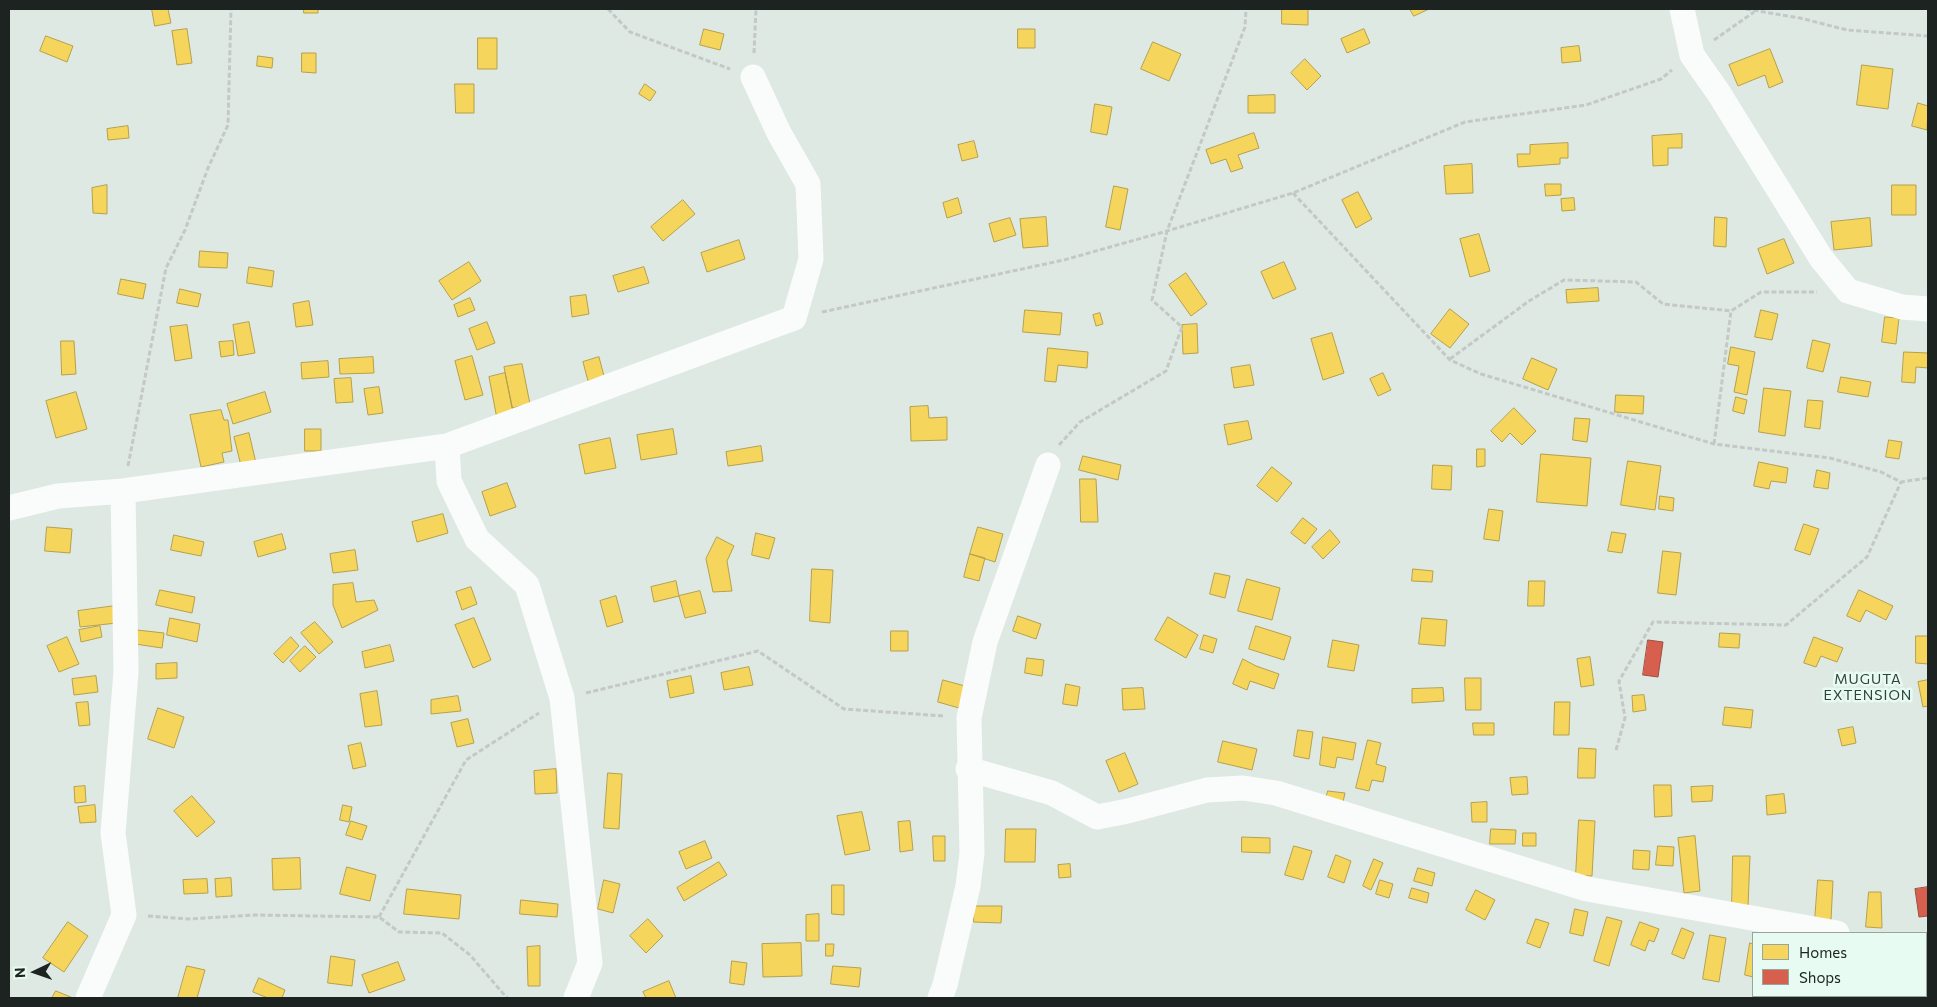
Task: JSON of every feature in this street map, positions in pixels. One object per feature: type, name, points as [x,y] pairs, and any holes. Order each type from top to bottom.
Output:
[{"type":"street","points":[[1682,9],[1692,55],[1718,92],[1821,258],[1848,291],[1902,307],[1928,309]]},
{"type":"street","points":[[9,508],[58,496],[124,491],[447,446],[794,318],[811,259],[808,184],[779,133],[753,77]]},
{"type":"street","points":[[447,446],[449,481],[477,539],[527,584],[562,698],[590,963],[576,998]]},
{"type":"street","points":[[940,998],[945,985],[968,886],[972,853],[968,769],[969,718],[985,642],[1048,465]]},
{"type":"street","points":[[88,998],[124,915],[113,833],[126,672],[124,491]]},
{"type":"street","points":[[968,769],[1052,793],[1097,817],[1128,812],[1207,790],[1243,788],[1276,793],[1587,890],[1831,932]]},
{"type":"path","points":[[124,491],[166,268],[185,230],[208,168],[228,125],[231,9]]},
{"type":"path","points":[[608,9],[630,32],[753,77],[756,9]]},
{"type":"path","points":[[1048,465],[1058,446],[1080,422],[1166,370],[1182,327],[1152,300],[1167,231],[1245,27],[1246,9]]},
{"type":"path","points":[[1746,9],[1754,12],[1800,18],[1847,30],[1928,36]]},
{"type":"path","points":[[794,318],[1064,260],[1167,231],[1293,193],[1465,122],[1586,105],[1661,80],[1692,55],[1754,12]]},
{"type":"path","points":[[1293,193],[1450,360],[1482,374],[1714,444],[1830,458],[1881,472],[1901,482],[1928,478]]},
{"type":"path","points":[[1450,360],[1530,301],[1564,280],[1636,282],[1663,304],[1731,311],[1761,292],[1848,291]]},
{"type":"path","points":[[1714,444],[1731,311]]},
{"type":"path","points":[[1616,750],[1625,718],[1619,681],[1653,622],[1786,625],[1867,557],[1901,482]]},
{"type":"path","points":[[379,917],[466,760],[562,698],[758,651],[844,708],[969,718]]},
{"type":"path","points":[[124,915],[189,919],[255,915],[379,917],[399,932],[442,932],[470,955],[508,998]]},
{"type":"building: Homes","points":[[152,9],[168,9],[171,23],[155,26]]},
{"type":"building: Homes","points":[[304,9],[318,9],[318,13],[304,13]]},
{"type":"building: Homes","points":[[1282,9],[1308,9],[1308,25],[1282,24]]},
{"type":"building: Homes","points":[[1410,9],[1429,9],[1414,16]]},
{"type":"building: Homes","points":[[187,29],[192,63],[177,65],[172,31]]},
{"type":"building: Homes","points":[[704,29],[724,34],[720,50],[700,45]]},
{"type":"building: Homes","points":[[1018,29],[1035,29],[1035,48],[1018,48]]},
{"type":"building: Homes","points":[[1364,29],[1370,43],[1347,53],[1341,39]]},
{"type":"building: Homes","points":[[46,36],[73,46],[67,62],[40,51]]},
{"type":"building: Homes","points":[[478,38],[497,38],[497,69],[478,69]]},
{"type":"building: Homes","points":[[1153,42],[1181,54],[1169,81],[1141,69]]},
{"type":"building: Homes","points":[[1579,46],[1581,61],[1562,63],[1561,48]]},
{"type":"building: Homes","points":[[1770,49],[1783,82],[1769,88],[1765,75],[1738,86],[1729,65]]},
{"type":"building: Homes","points":[[302,53],[316,53],[316,73],[302,72]]},
{"type":"building: Homes","points":[[258,56],[273,58],[272,68],[257,66]]},
{"type":"building: Homes","points":[[1305,59],[1321,76],[1307,90],[1291,73]]},
{"type":"building: Homes","points":[[1862,65],[1893,69],[1888,109],[1857,105]]},
{"type":"building: Homes","points":[[455,84],[474,84],[474,113],[456,113]]},
{"type":"building: Homes","points":[[645,84],[656,92],[650,101],[639,94]]},
{"type":"building: Homes","points":[[1275,95],[1275,113],[1248,113],[1248,96]]},
{"type":"building: Homes","points":[[1918,103],[1928,106],[1927,130],[1912,126]]},
{"type":"building: Homes","points":[[1095,104],[1112,107],[1107,135],[1091,132]]},
{"type":"building: Homes","points":[[128,126],[129,138],[108,140],[107,129]]},
{"type":"building: Homes","points":[[1254,133],[1259,148],[1238,155],[1243,168],[1231,172],[1226,159],[1211,164],[1206,150]]},
{"type":"building: Homes","points":[[1682,134],[1682,148],[1668,148],[1668,165],[1653,166],[1652,136]]},
{"type":"building: Homes","points":[[974,141],[978,157],[962,161],[958,145]]},
{"type":"building: Homes","points":[[1568,143],[1568,158],[1560,158],[1560,164],[1518,167],[1517,154],[1530,154],[1530,145]]},
{"type":"building: Homes","points":[[1472,164],[1473,193],[1446,194],[1444,166]]},
{"type":"building: Homes","points":[[1545,184],[1561,184],[1561,195],[1546,196]]},
{"type":"building: Homes","points":[[107,185],[107,214],[93,213],[92,188]]},
{"type":"building: Homes","points":[[1892,185],[1916,185],[1916,215],[1892,215]]},
{"type":"building: Homes","points":[[1114,186],[1128,189],[1120,230],[1106,227]]},
{"type":"building: Homes","points":[[1358,192],[1372,219],[1356,228],[1342,200]]},
{"type":"building: Homes","points":[[958,198],[962,213],[947,218],[943,203]]},
{"type":"building: Homes","points":[[1574,198],[1575,210],[1562,211],[1561,199]]},
{"type":"building: Homes","points":[[683,200],[695,214],[663,241],[651,227]]},
{"type":"building: Homes","points":[[1046,217],[1048,246],[1023,248],[1020,219]]},
{"type":"building: Homes","points":[[1715,217],[1727,218],[1726,247],[1714,246]]},
{"type":"building: Homes","points":[[1010,218],[1016,235],[994,242],[989,224]]},
{"type":"building: Homes","points":[[1870,218],[1872,246],[1834,250],[1831,222]]},
{"type":"building: Homes","points":[[1479,234],[1490,271],[1470,277],[1460,239]]},
{"type":"building: Homes","points":[[1784,239],[1794,263],[1767,274],[1758,249]]},
{"type":"building: Homes","points":[[739,240],[745,259],[707,272],[701,253]]},
{"type":"building: Homes","points":[[200,251],[228,253],[227,268],[199,267]]},
{"type":"building: Homes","points":[[469,262],[481,281],[452,300],[439,281]]},
{"type":"building: Homes","points":[[1284,262],[1296,289],[1273,299],[1261,272]]},
{"type":"building: Homes","points":[[249,267],[274,271],[272,287],[247,283]]},
{"type":"building: Homes","points":[[644,267],[649,283],[618,292],[613,276]]},
{"type":"building: Homes","points":[[1186,273],[1207,304],[1191,316],[1169,285]]},
{"type":"building: Homes","points":[[121,279],[146,284],[143,299],[118,294]]},
{"type":"building: Homes","points":[[1598,288],[1599,301],[1567,303],[1566,290]]},
{"type":"building: Homes","points":[[180,289],[201,294],[198,307],[177,303]]},
{"type":"building: Homes","points":[[586,295],[589,314],[572,317],[570,297]]},
{"type":"building: Homes","points":[[470,298],[475,310],[458,317],[454,305]]},
{"type":"building: Homes","points":[[309,301],[313,325],[296,327],[293,304]]},
{"type":"building: Homes","points":[[1450,309],[1469,324],[1450,348],[1431,334]]},
{"type":"building: Homes","points":[[1025,310],[1062,313],[1060,335],[1023,332]]},
{"type":"building: Homes","points":[[1761,310],[1778,314],[1772,340],[1755,337]]},
{"type":"building: Homes","points":[[1100,313],[1103,324],[1096,326],[1093,315]]},
{"type":"building: Homes","points":[[1885,317],[1899,318],[1896,344],[1882,342]]},
{"type":"building: Homes","points":[[249,322],[255,353],[238,356],[233,325]]},
{"type":"building: Homes","points":[[487,322],[495,343],[477,350],[469,329]]},
{"type":"building: Homes","points":[[1197,324],[1198,353],[1183,354],[1182,325]]},
{"type":"building: Homes","points":[[187,325],[192,358],[175,361],[170,327]]},
{"type":"building: Homes","points":[[1332,333],[1344,373],[1323,380],[1311,339]]},
{"type":"building: Homes","points":[[1813,340],[1830,344],[1823,372],[1807,368]]},
{"type":"building: Homes","points":[[61,341],[74,341],[76,374],[62,375]]},
{"type":"building: Homes","points":[[233,341],[234,355],[221,357],[219,342]]},
{"type":"building: Homes","points":[[1731,347],[1755,352],[1747,395],[1734,392],[1739,366],[1728,364]]},
{"type":"building: Homes","points":[[1048,348],[1088,352],[1087,368],[1058,365],[1056,382],[1045,381]]},
{"type":"building: Homes","points":[[1904,352],[1928,353],[1928,368],[1916,367],[1915,383],[1902,382]]},
{"type":"building: Homes","points":[[472,356],[483,395],[465,400],[455,361]]},
{"type":"building: Homes","points":[[373,357],[374,373],[340,374],[339,359]]},
{"type":"building: Homes","points":[[599,357],[604,376],[588,381],[583,362]]},
{"type":"building: Homes","points":[[1532,358],[1557,369],[1548,390],[1523,379]]},
{"type":"building: Homes","points":[[328,361],[329,377],[302,379],[301,363]]},
{"type":"building: Homes","points":[[522,364],[530,404],[512,408],[504,367]]},
{"type":"building: Homes","points":[[1250,365],[1254,385],[1234,388],[1231,368]]},
{"type":"building: Homes","points":[[505,373],[514,415],[497,419],[489,377]]},
{"type":"building: Homes","points":[[1383,373],[1391,390],[1378,396],[1370,379]]},
{"type":"building: Homes","points":[[1841,377],[1871,382],[1868,397],[1838,392]]},
{"type":"building: Homes","points":[[351,378],[353,402],[336,403],[334,379]]},
{"type":"building: Homes","points":[[379,387],[383,413],[368,415],[364,389]]},
{"type":"building: Homes","points":[[1764,388],[1791,391],[1785,436],[1759,432]]},
{"type":"building: Homes","points":[[76,392],[87,429],[56,438],[46,401]]},
{"type":"building: Homes","points":[[265,392],[271,412],[233,424],[227,404]]},
{"type":"building: Homes","points":[[1616,395],[1644,396],[1643,414],[1615,412]]},
{"type":"building: Homes","points":[[1736,397],[1747,400],[1744,414],[1733,411]]},
{"type":"building: Homes","points":[[1808,400],[1823,401],[1820,429],[1805,427]]},
{"type":"building: Homes","points":[[928,406],[929,418],[947,417],[947,440],[911,441],[910,407]]},
{"type":"building: Homes","points":[[1514,408],[1536,431],[1522,445],[1510,433],[1502,442],[1491,431]]},
{"type":"building: Homes","points":[[221,410],[224,420],[228,420],[232,451],[222,453],[224,462],[201,467],[190,415]]},
{"type":"building: Homes","points":[[1575,418],[1590,419],[1587,442],[1573,440]]},
{"type":"building: Homes","points":[[1248,421],[1252,439],[1228,445],[1224,425]]},
{"type":"building: Homes","points":[[305,429],[321,429],[321,451],[305,451]]},
{"type":"building: Homes","points":[[673,429],[677,454],[641,460],[637,435]]},
{"type":"building: Homes","points":[[249,433],[256,463],[241,466],[234,437]]},
{"type":"building: Homes","points":[[610,438],[616,468],[585,474],[579,445]]},
{"type":"building: Homes","points":[[1889,440],[1902,442],[1899,459],[1886,457]]},
{"type":"building: Homes","points":[[761,446],[763,461],[728,466],[726,452]]},
{"type":"building: Homes","points":[[1477,449],[1485,449],[1485,466],[1477,467]]},
{"type":"building: Homes","points":[[1541,454],[1591,458],[1587,506],[1537,502]]},
{"type":"building: Homes","points":[[1083,456],[1121,465],[1118,480],[1079,470]]},
{"type":"building: Homes","points":[[1628,461],[1661,466],[1655,510],[1621,505]]},
{"type":"building: Homes","points":[[1759,462],[1788,468],[1786,483],[1771,481],[1769,489],[1754,486]]},
{"type":"building: Homes","points":[[1433,465],[1452,466],[1451,490],[1432,489]]},
{"type":"building: Homes","points":[[1272,467],[1292,483],[1277,502],[1257,486]]},
{"type":"building: Homes","points":[[1817,470],[1830,473],[1828,489],[1814,487]]},
{"type":"building: Homes","points":[[1080,479],[1096,479],[1098,522],[1081,522]]},
{"type":"building: Homes","points":[[507,483],[516,507],[490,516],[482,492]]},
{"type":"building: Homes","points":[[1660,496],[1674,498],[1673,511],[1659,509]]},
{"type":"building: Homes","points":[[1489,509],[1503,511],[1499,541],[1484,539]]},
{"type":"building: Homes","points":[[443,514],[448,533],[417,542],[412,522]]},
{"type":"building: Homes","points":[[1303,518],[1317,529],[1305,544],[1291,533]]},
{"type":"building: Homes","points":[[1804,524],[1819,529],[1810,555],[1795,550]]},
{"type":"building: Homes","points":[[47,527],[72,529],[70,553],[45,551]]},
{"type":"building: Homes","points":[[978,527],[1003,534],[995,562],[970,554]]},
{"type":"building: Homes","points":[[1330,530],[1340,542],[1323,559],[1312,547]]},
{"type":"building: Homes","points":[[1612,532],[1626,534],[1622,553],[1608,551]]},
{"type":"building: Homes","points":[[756,533],[775,538],[769,559],[752,555]]},
{"type":"building: Homes","points":[[282,534],[286,549],[258,557],[254,542]]},
{"type":"building: Homes","points":[[174,535],[204,542],[201,556],[171,550]]},
{"type":"building: Homes","points":[[717,537],[734,546],[727,561],[732,591],[713,592],[706,559]]},
{"type":"building: Homes","points":[[355,550],[358,570],[333,573],[330,554]]},
{"type":"building: Homes","points":[[1663,551],[1681,553],[1676,595],[1658,593]]},
{"type":"building: Homes","points":[[970,554],[985,558],[979,581],[964,577]]},
{"type":"building: Homes","points":[[812,569],[833,570],[830,623],[810,621]]},
{"type":"building: Homes","points":[[1413,569],[1433,571],[1432,582],[1412,581]]},
{"type":"building: Homes","points":[[1215,573],[1230,576],[1225,598],[1210,594]]},
{"type":"building: Homes","points":[[1247,579],[1280,588],[1272,620],[1238,611]]},
{"type":"building: Homes","points":[[676,581],[679,596],[654,602],[651,587]]},
{"type":"building: Homes","points":[[1529,581],[1545,581],[1544,606],[1528,606]]},
{"type":"building: Homes","points":[[353,583],[356,602],[374,600],[378,610],[342,628],[333,605],[333,585]]},
{"type":"building: Homes","points":[[471,587],[477,604],[462,610],[456,592]]},
{"type":"building: Homes","points":[[160,590],[195,597],[192,613],[156,605]]},
{"type":"building: Homes","points":[[1859,590],[1893,606],[1886,620],[1866,610],[1860,622],[1847,616]]},
{"type":"building: Homes","points":[[700,591],[706,613],[685,618],[679,596]]},
{"type":"building: Homes","points":[[616,596],[623,622],[607,627],[600,601]]},
{"type":"building: Homes","points":[[115,606],[117,623],[80,627],[78,611]]},
{"type":"building: Homes","points":[[1018,616],[1041,624],[1036,639],[1013,631]]},
{"type":"building: Homes","points":[[1168,617],[1198,635],[1186,658],[1155,640]]},
{"type":"building: Homes","points":[[170,618],[200,624],[197,642],[167,635]]},
{"type":"building: Homes","points":[[474,618],[491,660],[473,668],[455,625]]},
{"type":"building: Homes","points":[[1422,618],[1447,620],[1445,646],[1419,644]]},
{"type":"building: Homes","points":[[315,622],[333,642],[319,654],[301,633]]},
{"type":"building: Homes","points":[[100,626],[102,637],[81,642],[79,630]]},
{"type":"building: Homes","points":[[1256,626],[1291,637],[1284,660],[1249,649]]},
{"type":"building: Homes","points":[[137,630],[164,633],[162,648],[135,644]]},
{"type":"building: Homes","points":[[891,631],[908,631],[908,651],[891,651]]},
{"type":"building: Homes","points":[[1720,633],[1740,634],[1739,648],[1719,647]]},
{"type":"building: Homes","points":[[1204,635],[1217,639],[1213,653],[1200,649]]},
{"type":"building: Homes","points":[[1916,636],[1928,636],[1928,664],[1916,663]]},
{"type":"building: Homes","points":[[67,637],[79,664],[59,672],[47,646]]},
{"type":"building: Homes","points":[[291,637],[299,646],[283,663],[274,654]]},
{"type":"building: Homes","points":[[1814,637],[1843,648],[1837,662],[1821,656],[1816,667],[1804,663]]},
{"type":"building: Homes","points":[[1333,640],[1359,645],[1354,671],[1328,667]]},
{"type":"building: Homes","points":[[390,645],[394,661],[365,668],[362,652]]},
{"type":"building: Homes","points":[[305,646],[316,657],[300,672],[290,661]]},
{"type":"building: Homes","points":[[1590,657],[1594,685],[1581,687],[1577,659]]},
{"type":"building: Homes","points":[[1027,658],[1044,660],[1042,676],[1025,673]]},
{"type":"building: Homes","points":[[1243,659],[1279,674],[1274,689],[1250,681],[1247,690],[1233,684]]},
{"type":"building: Homes","points":[[177,663],[177,678],[156,679],[156,664]]},
{"type":"building: Homes","points":[[749,667],[753,685],[724,690],[721,673]]},
{"type":"building: Homes","points":[[96,676],[98,692],[74,695],[72,679]]},
{"type":"building: Homes","points":[[691,676],[694,693],[670,698],[667,681]]},
{"type":"building: Homes","points":[[1465,678],[1481,678],[1481,710],[1466,710]]},
{"type":"building: Homes","points":[[943,680],[965,686],[959,708],[938,702]]},
{"type":"building: Homes","points":[[1928,680],[1928,706],[1923,707],[1918,682]]},
{"type":"building: Homes","points":[[1066,684],[1080,687],[1077,706],[1063,704]]},
{"type":"building: Homes","points":[[1143,688],[1145,709],[1123,710],[1122,689]]},
{"type":"building: Homes","points":[[1443,688],[1444,701],[1412,703],[1412,689]]},
{"type":"building: Homes","points":[[377,691],[382,725],[365,727],[360,694]]},
{"type":"building: Homes","points":[[1644,695],[1646,710],[1633,712],[1632,696]]},
{"type":"building: Homes","points":[[458,696],[461,711],[431,714],[431,700]]},
{"type":"building: Homes","points":[[88,702],[90,725],[79,726],[76,703]]},
{"type":"building: Homes","points":[[1555,702],[1570,702],[1569,735],[1554,735]]},
{"type":"building: Homes","points":[[1725,707],[1753,710],[1751,728],[1723,725]]},
{"type":"building: Homes","points":[[158,708],[184,717],[174,748],[148,739]]},
{"type":"building: Homes","points":[[468,719],[474,743],[457,747],[451,723]]},
{"type":"building: Homes","points":[[1473,723],[1494,723],[1494,735],[1474,735]]},
{"type":"building: Homes","points":[[1853,727],[1856,743],[1842,746],[1838,730]]},
{"type":"building: Homes","points":[[1298,730],[1313,732],[1309,759],[1294,756]]},
{"type":"building: Homes","points":[[1323,737],[1356,743],[1353,760],[1337,757],[1335,768],[1320,765]]},
{"type":"building: Homes","points":[[1368,740],[1381,743],[1376,764],[1386,767],[1383,782],[1372,780],[1369,791],[1356,788]]},
{"type":"building: Homes","points":[[1223,741],[1257,749],[1252,770],[1218,762]]},
{"type":"building: Homes","points":[[361,743],[366,766],[353,769],[348,746]]},
{"type":"building: Homes","points":[[1579,748],[1596,749],[1595,778],[1578,778]]},
{"type":"building: Homes","points":[[1125,753],[1138,784],[1119,792],[1106,761]]},
{"type":"building: Homes","points":[[556,769],[557,793],[535,794],[534,771]]},
{"type":"building: Homes","points":[[608,773],[622,774],[619,829],[604,828]]},
{"type":"building: Homes","points":[[1527,777],[1528,794],[1512,795],[1510,778]]},
{"type":"building: Homes","points":[[1654,785],[1671,785],[1672,816],[1655,817]]},
{"type":"building: Homes","points":[[85,786],[86,802],[75,803],[74,787]]},
{"type":"building: Homes","points":[[1713,786],[1712,801],[1692,802],[1691,787]]},
{"type":"building: Homes","points":[[1328,791],[1345,793],[1343,802],[1326,799]]},
{"type":"building: Homes","points":[[1784,794],[1786,813],[1767,815],[1766,796]]},
{"type":"building: Homes","points":[[192,796],[215,822],[197,837],[174,811]]},
{"type":"building: Homes","points":[[1487,802],[1487,822],[1472,822],[1471,803]]},
{"type":"building: Homes","points":[[95,805],[96,822],[80,823],[78,807]]},
{"type":"building: Homes","points":[[343,805],[352,807],[349,822],[340,820]]},
{"type":"building: Homes","points":[[862,812],[870,850],[845,855],[837,816]]},
{"type":"building: Homes","points":[[1579,820],[1595,821],[1592,876],[1576,875]]},
{"type":"building: Homes","points":[[351,821],[367,826],[362,840],[346,835]]},
{"type":"building: Homes","points":[[910,821],[913,850],[900,852],[898,822]]},
{"type":"building: Homes","points":[[1006,829],[1036,829],[1035,862],[1005,862]]},
{"type":"building: Homes","points":[[1491,829],[1516,830],[1515,844],[1490,844]]},
{"type":"building: Homes","points":[[1523,833],[1536,833],[1536,846],[1523,846]]},
{"type":"building: Homes","points":[[933,836],[945,836],[945,861],[934,861]]},
{"type":"building: Homes","points":[[1695,836],[1700,891],[1684,893],[1678,838]]},
{"type":"building: Homes","points":[[1242,837],[1270,838],[1270,853],[1242,852]]},
{"type":"building: Homes","points":[[705,841],[712,858],[686,869],[679,852]]},
{"type":"building: Homes","points":[[1294,846],[1312,851],[1303,880],[1285,875]]},
{"type":"building: Homes","points":[[1658,846],[1674,847],[1673,866],[1656,865]]},
{"type":"building: Homes","points":[[1634,850],[1650,851],[1649,870],[1633,869]]},
{"type":"building: Homes","points":[[1336,855],[1351,861],[1344,883],[1328,877]]},
{"type":"building: Homes","points":[[1733,856],[1750,856],[1748,907],[1732,907]]},
{"type":"building: Homes","points":[[300,858],[301,889],[273,890],[272,859]]},
{"type":"building: Homes","points":[[1374,859],[1383,863],[1371,890],[1363,886]]},
{"type":"building: Homes","points":[[719,862],[727,875],[684,901],[677,888]]},
{"type":"building: Homes","points":[[1070,864],[1071,877],[1059,878],[1058,865]]},
{"type":"building: Homes","points":[[347,867],[376,875],[370,901],[340,894]]},
{"type":"building: Homes","points":[[1418,868],[1435,873],[1432,886],[1414,881]]},
{"type":"building: Homes","points":[[231,878],[232,896],[216,897],[215,879]]},
{"type":"building: Homes","points":[[207,879],[208,893],[184,894],[183,880]]},
{"type":"building: Homes","points":[[604,880],[620,884],[613,913],[598,909]]},
{"type":"building: Homes","points":[[1380,880],[1393,884],[1389,898],[1376,894]]},
{"type":"building: Homes","points":[[1818,880],[1833,881],[1831,920],[1815,920]]},
{"type":"building: Homes","points":[[832,885],[844,885],[844,915],[832,914]]},
{"type":"building: Homes","points":[[1412,888],[1429,893],[1427,903],[1409,898]]},
{"type":"building: Homes","points":[[407,889],[461,895],[459,919],[404,914]]},
{"type":"building: Homes","points":[[1476,890],[1495,900],[1485,920],[1466,910]]},
{"type":"building: Homes","points":[[1869,892],[1881,892],[1882,928],[1866,927]]},
{"type":"building: Homes","points":[[521,900],[558,904],[557,917],[520,914]]},
{"type":"building: Homes","points":[[974,906],[1002,906],[1001,923],[974,922]]},
{"type":"building: Homes","points":[[1575,909],[1588,912],[1583,936],[1570,933]]},
{"type":"building: Homes","points":[[819,914],[819,941],[806,941],[806,915]]},
{"type":"building: Homes","points":[[1607,917],[1622,921],[1609,966],[1594,961]]},
{"type":"building: Homes","points":[[648,919],[663,936],[646,953],[630,936]]},
{"type":"building: Homes","points":[[1536,919],[1549,923],[1540,948],[1527,943]]},
{"type":"building: Homes","points":[[68,922],[88,936],[64,972],[43,958]]},
{"type":"building: Homes","points":[[1640,922],[1659,929],[1654,942],[1649,940],[1645,951],[1631,945]]},
{"type":"building: Homes","points":[[1682,928],[1694,933],[1684,959],[1672,954]]},
{"type":"building: Homes","points":[[1710,935],[1726,938],[1719,982],[1703,979]]},
{"type":"building: Homes","points":[[801,943],[802,976],[763,977],[762,944]]},
{"type":"building: Homes","points":[[1750,943],[1752,944],[1752,977],[1745,975]]},
{"type":"building: Homes","points":[[826,944],[834,944],[833,956],[826,956]]},
{"type":"building: Homes","points":[[540,946],[540,986],[528,986],[527,947]]},
{"type":"building: Homes","points":[[331,956],[355,960],[352,986],[328,983]]},
{"type":"building: Homes","points":[[732,961],[747,963],[744,985],[730,983]]},
{"type":"building: Homes","points":[[398,962],[405,980],[369,993],[362,975]]},
{"type":"building: Homes","points":[[187,966],[205,970],[197,998],[178,998]]},
{"type":"building: Homes","points":[[833,966],[861,968],[859,987],[831,984]]},
{"type":"building: Homes","points":[[259,978],[285,990],[282,998],[268,998],[253,992]]},
{"type":"building: Homes","points":[[669,981],[676,998],[646,998],[643,992]]},
{"type":"building: Homes","points":[[56,991],[73,998],[52,998]]},
{"type":"building: Shops","points":[[1648,640],[1663,642],[1658,677],[1643,675]]},
{"type":"building: Shops","points":[[1928,887],[1928,916],[1919,917],[1915,889]]},
{"type":"district","name":"MUGUTA EXTENSION","points":[[1868,688]]}]
